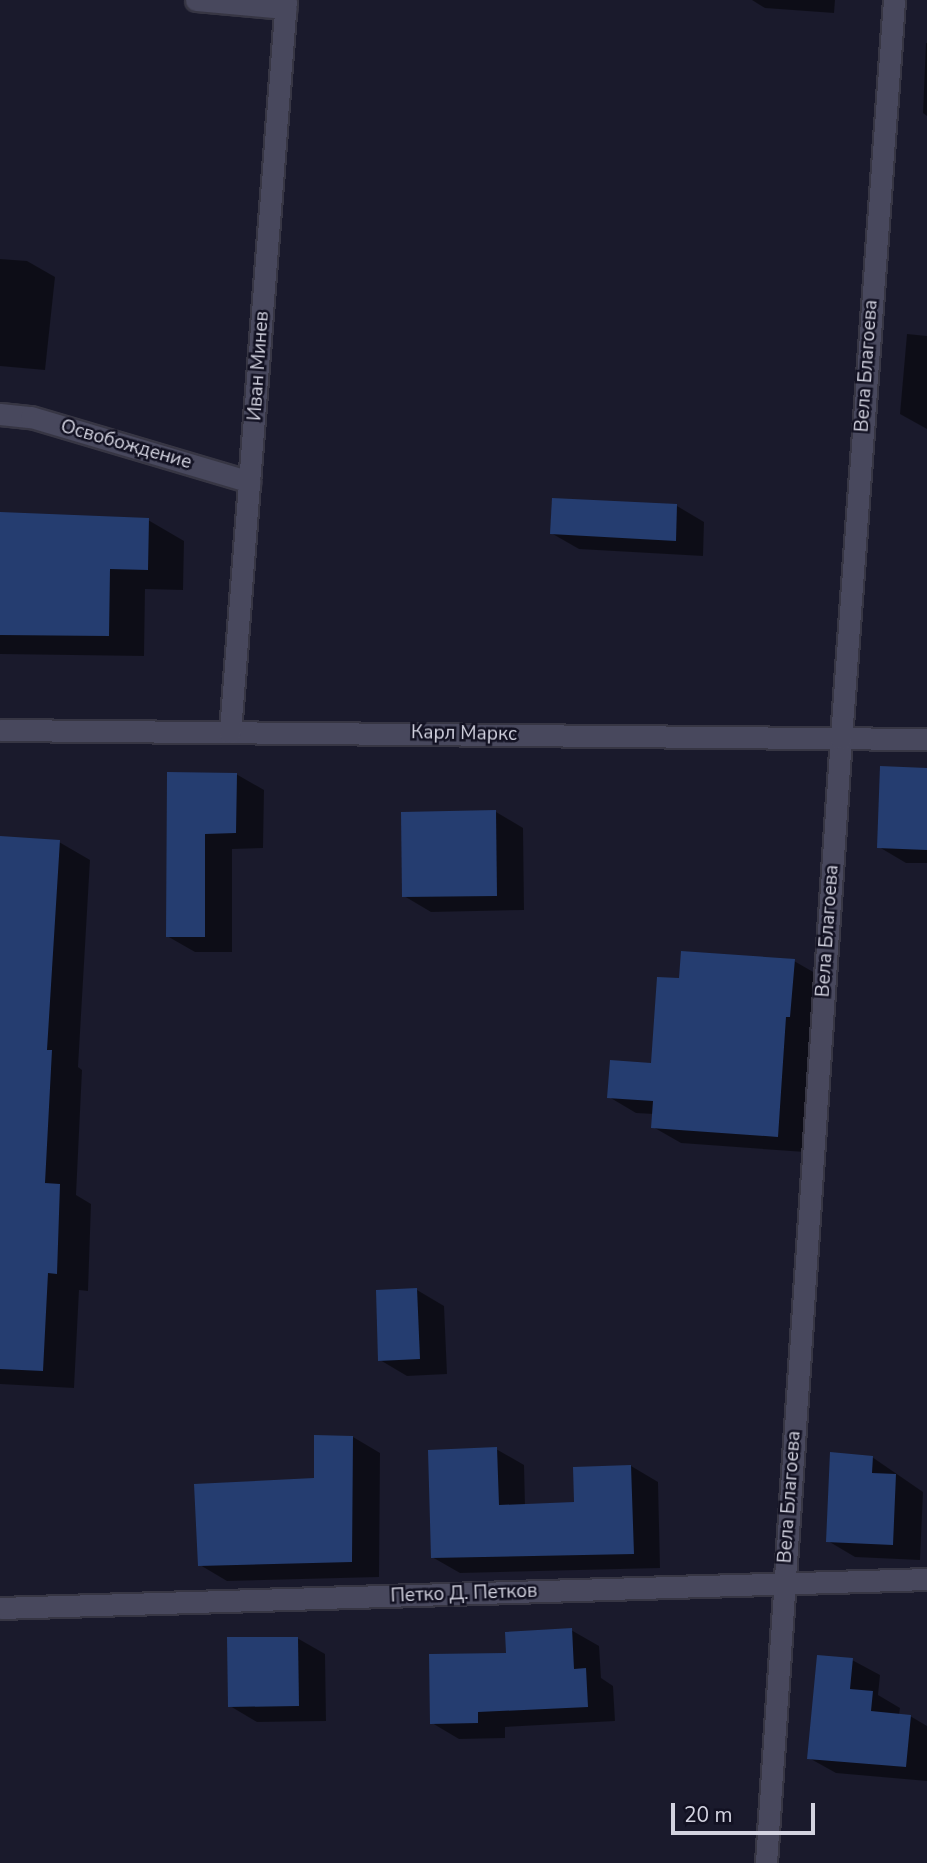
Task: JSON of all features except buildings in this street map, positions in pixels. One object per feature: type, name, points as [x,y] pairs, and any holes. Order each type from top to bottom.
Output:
[{"type":"street","points":[[196,0],[286,4]]},
{"type":"street","name":"Вела Благоева","points":[[766,1863],[841,738],[894,0]]},
{"type":"street","name":"Иван Минев","points":[[230,732],[286,4]]},
{"type":"street","name":"Освобождение","points":[[0,414],[30,417],[250,482]]},
{"type":"street","name":"Карл Маркс","points":[[0,730],[927,739]]},
{"type":"street","name":"Петко Д. Петков","points":[[0,1608],[927,1579]]}]
